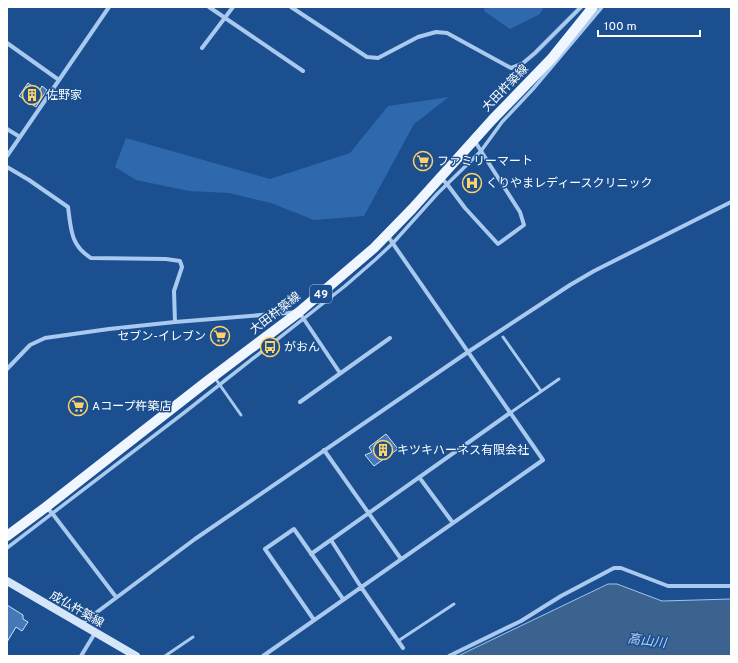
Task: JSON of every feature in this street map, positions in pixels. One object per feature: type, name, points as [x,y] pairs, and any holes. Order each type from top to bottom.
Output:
[{"type":"main road","name":"大田杵築線","points":[[7,536],[49,510],[301,316],[374,248],[390,239],[444,180],[474,140],[552,58],[593,7]]},
{"type":"main road","name":"成仏杵築線","points":[[7,581],[136,656]]},
{"type":"street","points":[[7,156],[109,7]]},
{"type":"street","points":[[209,7],[303,71]]},
{"type":"street","points":[[202,48],[233,7]]},
{"type":"street","points":[[290,7],[367,57],[378,58],[418,37],[436,32],[447,33],[511,68],[522,64],[581,7]]},
{"type":"street","points":[[474,140],[481,151],[520,212],[524,225],[498,244],[465,208],[444,180],[481,151],[502,122],[533,89],[602,7]]},
{"type":"street","points":[[7,42],[59,80]]},
{"type":"street","points":[[7,129],[20,137]]},
{"type":"street","points":[[7,167],[68,207],[74,243],[85,255],[90,258],[166,259],[180,261],[182,267],[174,291],[175,322]]},
{"type":"street","points":[[80,624],[194,539],[468,352],[570,285],[594,271],[731,202]]},
{"type":"street","points":[[263,656],[543,460],[390,239]]},
{"type":"street","points":[[7,369],[30,345],[45,338],[175,322],[301,316],[340,373]]},
{"type":"street","points":[[300,402],[390,338]]},
{"type":"street","points":[[311,554],[510,413]]},
{"type":"street","points":[[324,450],[401,559]]},
{"type":"street","points":[[419,477],[453,523]]},
{"type":"street","points":[[7,548],[49,510],[116,597]]},
{"type":"street","points":[[314,620],[265,549],[294,529],[343,599]]},
{"type":"street","points":[[331,540],[403,648]]},
{"type":"street","points":[[450,656],[521,621],[561,596],[614,568],[621,568],[668,586],[731,586]]},
{"type":"street","points":[[81,656],[95,633]]},
{"type":"lane","points":[[503,337],[541,391]]},
{"type":"lane","points":[[510,413],[559,379]]},
{"type":"lane","points":[[217,380],[241,415]]},
{"type":"lane","points":[[398,641],[454,604]]},
{"type":"lane","points":[[165,656],[193,637]]},
{"type":"shaded area","points":[[485,7],[544,7],[540,14],[510,29],[484,11]]},
{"type":"shaded area","points":[[449,97],[414,124],[364,216],[314,220],[271,203],[229,193],[189,191],[136,180],[115,167],[126,138],[270,179],[350,153],[388,106]]},
{"type":"water","name":"高山川","points":[[608,584],[617,584],[662,601],[731,599],[731,656],[458,656]]},
{"type":"building","name":"佐野家","points":[[28,83],[39,91],[42,86],[47,90],[36,107],[19,96]]},
{"type":"building","name":"キツキハーネス有限会社","points":[[386,434],[398,449],[374,466],[365,455],[372,452],[369,447]]},
{"type":"building","points":[[7,605],[23,615],[23,619],[28,622],[22,631],[16,627],[7,642]]},
{"type":"place","name":"佐野家","points":[[32,95]]},
{"type":"place","name":"ファミリーマート","points":[[423,161]]},
{"type":"place","name":"くりやまレディースクリニック","points":[[472,183]]},
{"type":"place","name":"セブン-イレブン","points":[[220,336]]},
{"type":"place","name":"がおん","points":[[270,347]]},
{"type":"place","name":"Aコープ杵築店","points":[[78,406]]},
{"type":"place","name":"キツキハーネス有限会社","points":[[383,450]]}]
